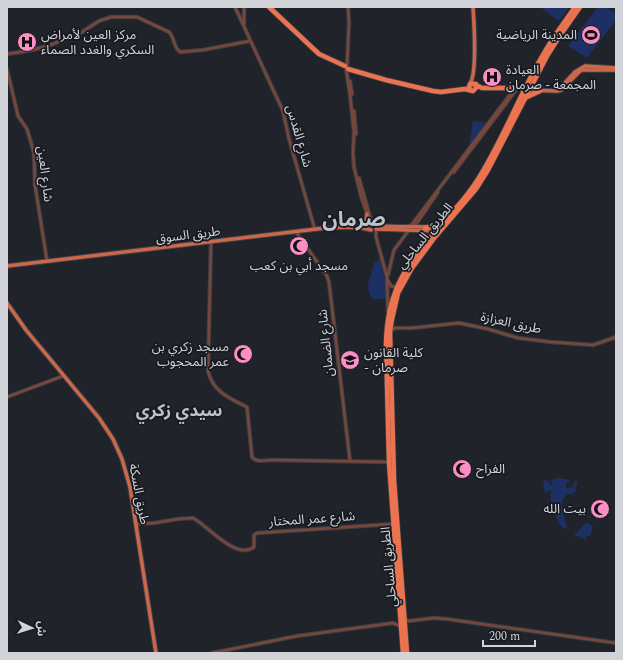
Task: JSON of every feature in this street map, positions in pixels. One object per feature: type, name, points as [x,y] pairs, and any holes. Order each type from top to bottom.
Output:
[{"type":"highway","points":[[269,7],[317,53],[324,58],[347,67],[433,90],[447,90],[473,86],[527,89]]},
{"type":"highway","name":"الطريق الساحلي","points":[[407,653],[400,616],[389,462],[390,318],[404,279],[444,221],[476,190],[486,174],[523,98],[529,80],[554,36],[575,7]]},
{"type":"highway","name":"الطريق الساحلي","points":[[527,89],[535,78],[558,37],[580,7]]},
{"type":"highway","points":[[515,89],[523,98],[541,89],[537,86],[535,78]]},
{"type":"highway","points":[[515,89],[524,85],[529,80]]},
{"type":"highway","name":"الطريق الساحلي","points":[[403,653],[403,627],[405,619],[394,485],[386,344],[396,287],[409,265],[430,238],[463,203]]},
{"type":"highway","points":[[430,238],[430,233],[426,229],[444,221]]},
{"type":"main road","points":[[473,86],[473,9],[478,9]]},
{"type":"main road","points":[[527,89],[559,88],[575,72],[585,66],[616,69]]},
{"type":"main road","points":[[360,225],[364,223],[367,214]]},
{"type":"main road","name":"طريق السوق","points":[[211,241],[296,232],[340,225],[438,230]]},
{"type":"main road","name":"طريق السوق","points":[[7,265],[315,229],[374,227]]},
{"type":"main road","name":"طريق السكة","points":[[7,303],[26,330],[99,418],[113,439],[126,472],[156,653]]},
{"type":"street","name":"شارع القدس","points":[[235,7],[283,111],[289,138],[315,229]]},
{"type":"street","points":[[244,7],[244,26]]},
{"type":"street","points":[[348,7],[349,24],[347,67],[354,132],[352,154],[354,167],[367,214],[374,227]]},
{"type":"street","points":[[7,54],[48,46],[82,32],[104,19],[114,16],[138,16],[169,32],[172,35],[176,49],[180,52],[203,50],[250,41]]},
{"type":"street","points":[[347,67],[356,130],[355,160],[387,277],[390,285],[396,287]]},
{"type":"street","name":"شارع العين","points":[[7,69],[18,116],[27,129],[34,154],[34,178],[47,260]]},
{"type":"street","points":[[400,328],[394,326],[390,318],[387,277],[394,250],[515,89]]},
{"type":"street","points":[[300,236],[302,231]]},
{"type":"street","name":"شارع الضمان","points":[[296,232],[327,276],[329,282],[350,461]]},
{"type":"street","points":[[211,241],[208,370],[211,380],[221,394],[247,407],[252,457],[254,460],[389,462]]},
{"type":"street","name":"طريق العزازة","points":[[390,331],[394,328],[464,324],[522,338],[551,342],[589,345],[600,343],[616,337]]},
{"type":"street","points":[[7,397],[63,376]]},
{"type":"street","name":"شارع عمر المختار","points":[[135,524],[159,523],[193,518],[222,541],[235,548],[248,550],[254,547],[254,535],[257,533],[393,524]]},
{"type":"street","points":[[393,623],[400,616]]},
{"type":"street","points":[[212,653],[297,636],[393,623],[403,627],[412,621],[434,618],[616,643]]},
{"type":"street","points":[[405,619],[412,621]]},
{"type":"shaded area","points":[[540,7],[569,7],[559,21]]},
{"type":"shaded area","name":"المدينة الرياضية","points":[[598,7],[607,7],[616,14],[616,20],[587,58],[568,46]]},
{"type":"shaded area","points":[[473,121],[488,123],[471,146],[469,145]]},
{"type":"shaded area","points":[[380,260],[386,284],[386,298],[373,300],[368,286],[374,263]]},
{"type":"shaded area","points":[[558,478],[570,480],[566,483],[566,488],[573,487],[574,481],[577,481],[578,483],[575,488],[577,490],[572,494],[568,494],[562,501],[562,510],[567,528],[565,529],[560,525],[551,505],[551,490],[545,493],[543,481],[546,480],[550,485],[552,485],[551,480]]},
{"type":"shaded area","points":[[588,523],[593,527],[590,536],[586,536],[587,539],[585,540],[578,536],[573,537],[584,524]]},
{"type":"place","name":"المدينة الرياضية","points":[[591,35]]},
{"type":"place","name":"مركز العين لأمراض السكري والغدد الصماء","points":[[27,42]]},
{"type":"place","name":"العيادة المجمعة - صرمان","points":[[492,77]]},
{"type":"place","name":"مسجد أبي بن كعب","points":[[299,246]]},
{"type":"place","name":"مسجد زكري بن عمر المحجوب","points":[[243,354]]},
{"type":"place","name":"كلية القانون - صرمان","points":[[350,360]]},
{"type":"place","name":"الفراح","points":[[462,469]]},
{"type":"place","name":"بيت الله","points":[[600,509]]},
{"type":"district","name":"صرمان","points":[[354,220]]},
{"type":"district","name":"سيدي زكري","points":[[179,411]]}]
